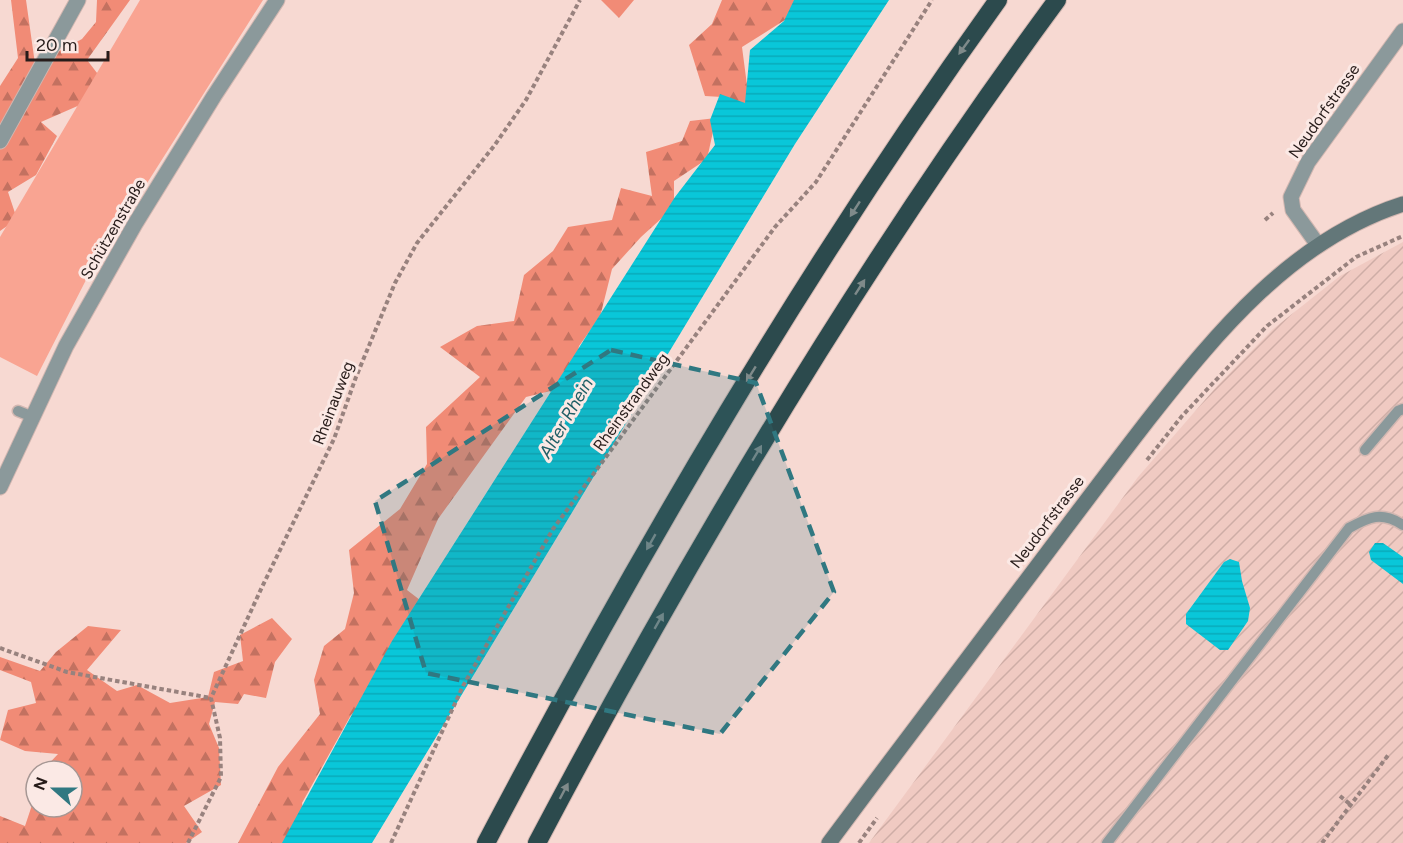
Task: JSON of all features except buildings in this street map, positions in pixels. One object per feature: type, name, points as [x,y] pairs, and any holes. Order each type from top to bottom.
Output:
[{"type":"highway","points":[[486,843],[589,651],[728,410],[869,187],[998,0]]},
{"type":"highway","points":[[537,843],[633,665],[778,418],[854,296],[935,173],[1057,0]]},
{"type":"main road","name":"Neudorfstrasse","points":[[829,843],[1181,379],[1245,305],[1278,275],[1318,245],[1352,226],[1403,204]]},
{"type":"street","points":[[0,141],[78,0]]},
{"type":"street","name":"Schützenstraße","points":[[1,482],[26,414],[135,224],[214,96],[277,0]]},
{"type":"street","name":"Neudorfstrasse","points":[[1318,245],[1293,210],[1291,197],[1308,162],[1403,31]]},
{"type":"lane","points":[[1365,450],[1398,411],[1403,409]]},
{"type":"lane","points":[[1107,843],[1349,528],[1370,517],[1381,517],[1403,525]]},
{"type":"path","name":"Rheinauweg","points":[[211,698],[262,586],[334,439],[356,377],[395,283],[417,243],[494,146],[526,100],[580,0]]},
{"type":"path","name":"Rheinstrandweg","points":[[391,843],[463,686],[553,529],[775,227],[816,182],[932,0]]},
{"type":"path","points":[[1146,461],[1182,416],[1267,326],[1356,256],[1403,236]]},
{"type":"path","points":[[0,648],[67,672],[211,698],[220,738],[221,777],[188,843]]},
{"type":"path","points":[[1322,843],[1389,754]]},
{"type":"path","points":[[1340,796],[1351,805]]},
{"type":"path","points":[[859,843],[880,813]]},
{"type":"highlighted area","points":[[611,350],[756,383],[834,592],[720,734],[426,673],[375,501]]},
{"type":"shaded area","points":[[140,0],[263,0],[87,278],[37,376],[0,357],[0,237]]},
{"type":"shaded area","points":[[1403,242],[1403,843],[869,843],[1138,477],[1217,386],[1273,329],[1340,276]]},
{"type":"green space","points":[[11,0],[26,0],[35,64],[82,39],[96,22],[97,0],[130,0],[87,60],[104,82],[89,101],[41,122],[57,136],[36,175],[8,192],[17,219],[0,231],[0,86],[18,58]]},
{"type":"green space","points":[[601,0],[634,0],[619,18]]},
{"type":"green space","points":[[722,0],[795,0],[788,18],[742,47],[750,108],[722,97],[705,96],[689,45],[712,24]]},
{"type":"green space","points":[[716,118],[707,159],[674,181],[674,207],[641,237],[612,269],[600,317],[579,346],[571,386],[526,397],[438,519],[407,590],[433,610],[382,685],[351,715],[302,803],[308,836],[300,843],[238,843],[278,767],[320,714],[314,680],[324,646],[345,629],[354,593],[349,550],[400,509],[427,464],[426,427],[480,377],[440,347],[477,326],[514,321],[524,275],[553,251],[568,227],[612,220],[621,188],[652,196],[646,152],[682,141],[690,121]]},
{"type":"green space","points":[[272,618],[292,639],[275,662],[266,698],[244,694],[238,704],[215,702],[209,724],[219,748],[221,785],[184,806],[202,832],[186,843],[0,843],[0,816],[25,826],[27,819],[84,819],[84,759],[53,759],[58,754],[25,751],[0,740],[8,710],[36,703],[31,682],[0,670],[0,657],[40,671],[56,652],[88,626],[121,630],[87,670],[117,691],[137,685],[170,703],[208,697],[214,672],[243,661],[240,635]]},
{"type":"water","name":"Alter Rhein","points":[[794,0],[889,0],[795,144],[372,843],[282,843],[392,641],[675,197],[715,145],[710,120],[720,94],[745,103],[750,50],[784,21]]},
{"type":"water","points":[[1375,543],[1383,543],[1403,557],[1403,584],[1371,560],[1369,552]]},
{"type":"water","points":[[1230,559],[1239,562],[1250,608],[1248,621],[1228,650],[1220,650],[1186,624],[1186,614],[1224,562]]}]
